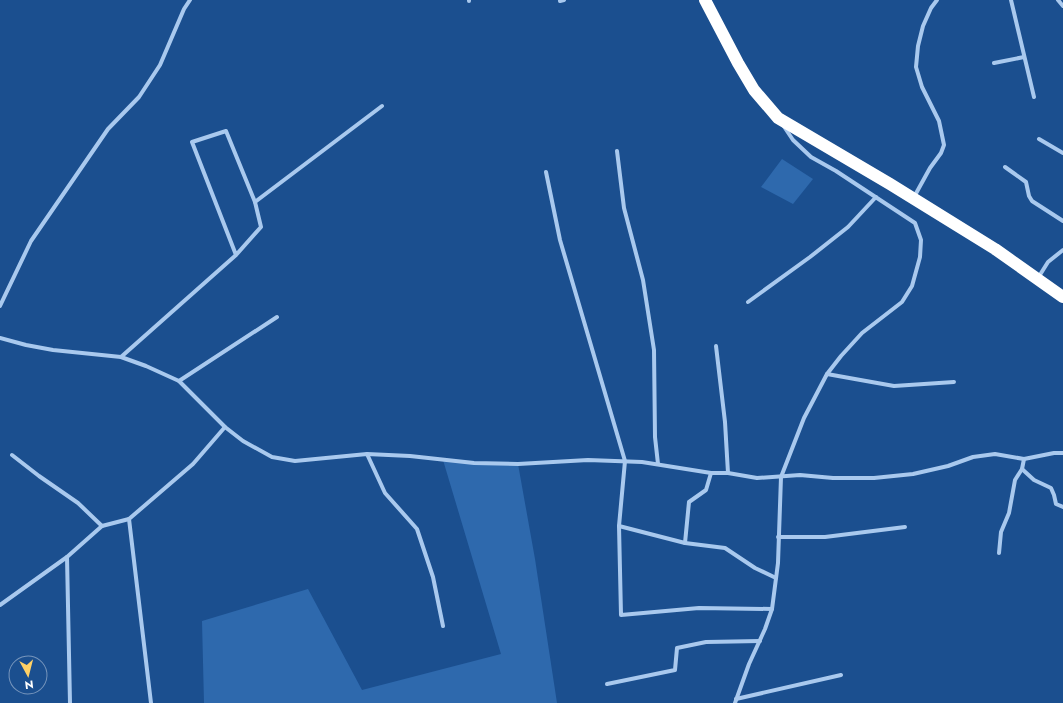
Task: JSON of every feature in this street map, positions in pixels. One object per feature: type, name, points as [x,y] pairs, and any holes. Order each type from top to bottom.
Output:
[{"type":"highway","points":[[705,0],[754,90],[778,118],[995,249],[1063,297]]},
{"type":"street","points":[[0,306],[30,240],[108,129],[140,97],[160,65],[184,9],[190,0]]},
{"type":"street","points":[[913,199],[930,168],[941,153],[944,145],[939,121],[922,87],[916,67],[918,46],[923,26],[931,8],[937,0]]},
{"type":"street","points":[[1011,0],[1034,97]]},
{"type":"street","points":[[1058,0],[1063,6]]},
{"type":"street","points":[[994,62],[1024,57]]},
{"type":"street","points":[[255,202],[382,106]]},
{"type":"street","points":[[735,701],[772,609],[776,578],[781,477],[804,418],[827,374],[841,356],[862,333],[902,302],[912,286],[920,258],[921,240],[915,223],[811,157],[793,140],[778,118]]},
{"type":"street","points":[[121,357],[236,255],[261,227],[255,202],[226,131],[192,142],[236,255]]},
{"type":"street","points":[[1039,139],[1063,153]]},
{"type":"street","points":[[617,151],[624,208],[643,280],[654,350],[658,464]]},
{"type":"street","points":[[1005,167],[1026,182],[1029,196],[1032,201],[1063,221]]},
{"type":"street","points":[[546,172],[560,240],[625,461],[619,526],[621,614],[699,608],[772,609]]},
{"type":"street","points":[[748,302],[848,227],[876,197]]},
{"type":"street","points":[[1038,278],[1048,262],[1063,250]]},
{"type":"street","points":[[179,381],[277,317]]},
{"type":"street","points":[[0,338],[53,350],[121,357],[146,366],[179,381],[225,426],[243,440],[272,457],[295,461],[367,454],[503,464],[588,460],[625,461],[658,464],[711,473],[728,473],[757,478],[800,475],[833,478],[874,478],[913,474],[948,466],[972,457],[995,454],[1024,459],[1054,453],[1063,453]]},
{"type":"street","points":[[716,346],[725,422],[728,473]]},
{"type":"street","points":[[827,374],[894,386],[954,382]]},
{"type":"street","points":[[0,605],[67,557],[102,526],[129,519],[192,464],[225,426]]},
{"type":"street","points":[[367,454],[385,493],[417,529],[433,578],[444,626]]},
{"type":"street","points":[[12,455],[78,504],[102,526]]},
{"type":"street","points":[[999,553],[1001,532],[1009,513],[1015,480],[1022,469],[1024,459]]},
{"type":"street","points":[[1022,469],[1034,480],[1051,488],[1056,504],[1063,507]]},
{"type":"street","points":[[686,543],[689,502],[706,490],[711,473]]},
{"type":"street","points":[[129,519],[151,703]]},
{"type":"street","points":[[619,526],[686,543],[725,548],[756,568],[776,578]]},
{"type":"street","points":[[778,537],[866,533],[905,527]]},
{"type":"street","points":[[67,557],[70,703]]},
{"type":"street","points":[[607,684],[675,670],[677,648],[706,642],[760,641]]},
{"type":"street","points":[[735,701],[841,675]]},
{"type":"shaded area","points":[[782,159],[813,179],[793,204],[761,187]]},
{"type":"shaded area","points":[[443,460],[518,464],[535,559],[557,703],[204,703],[202,621],[308,589],[362,690],[501,654]]}]
